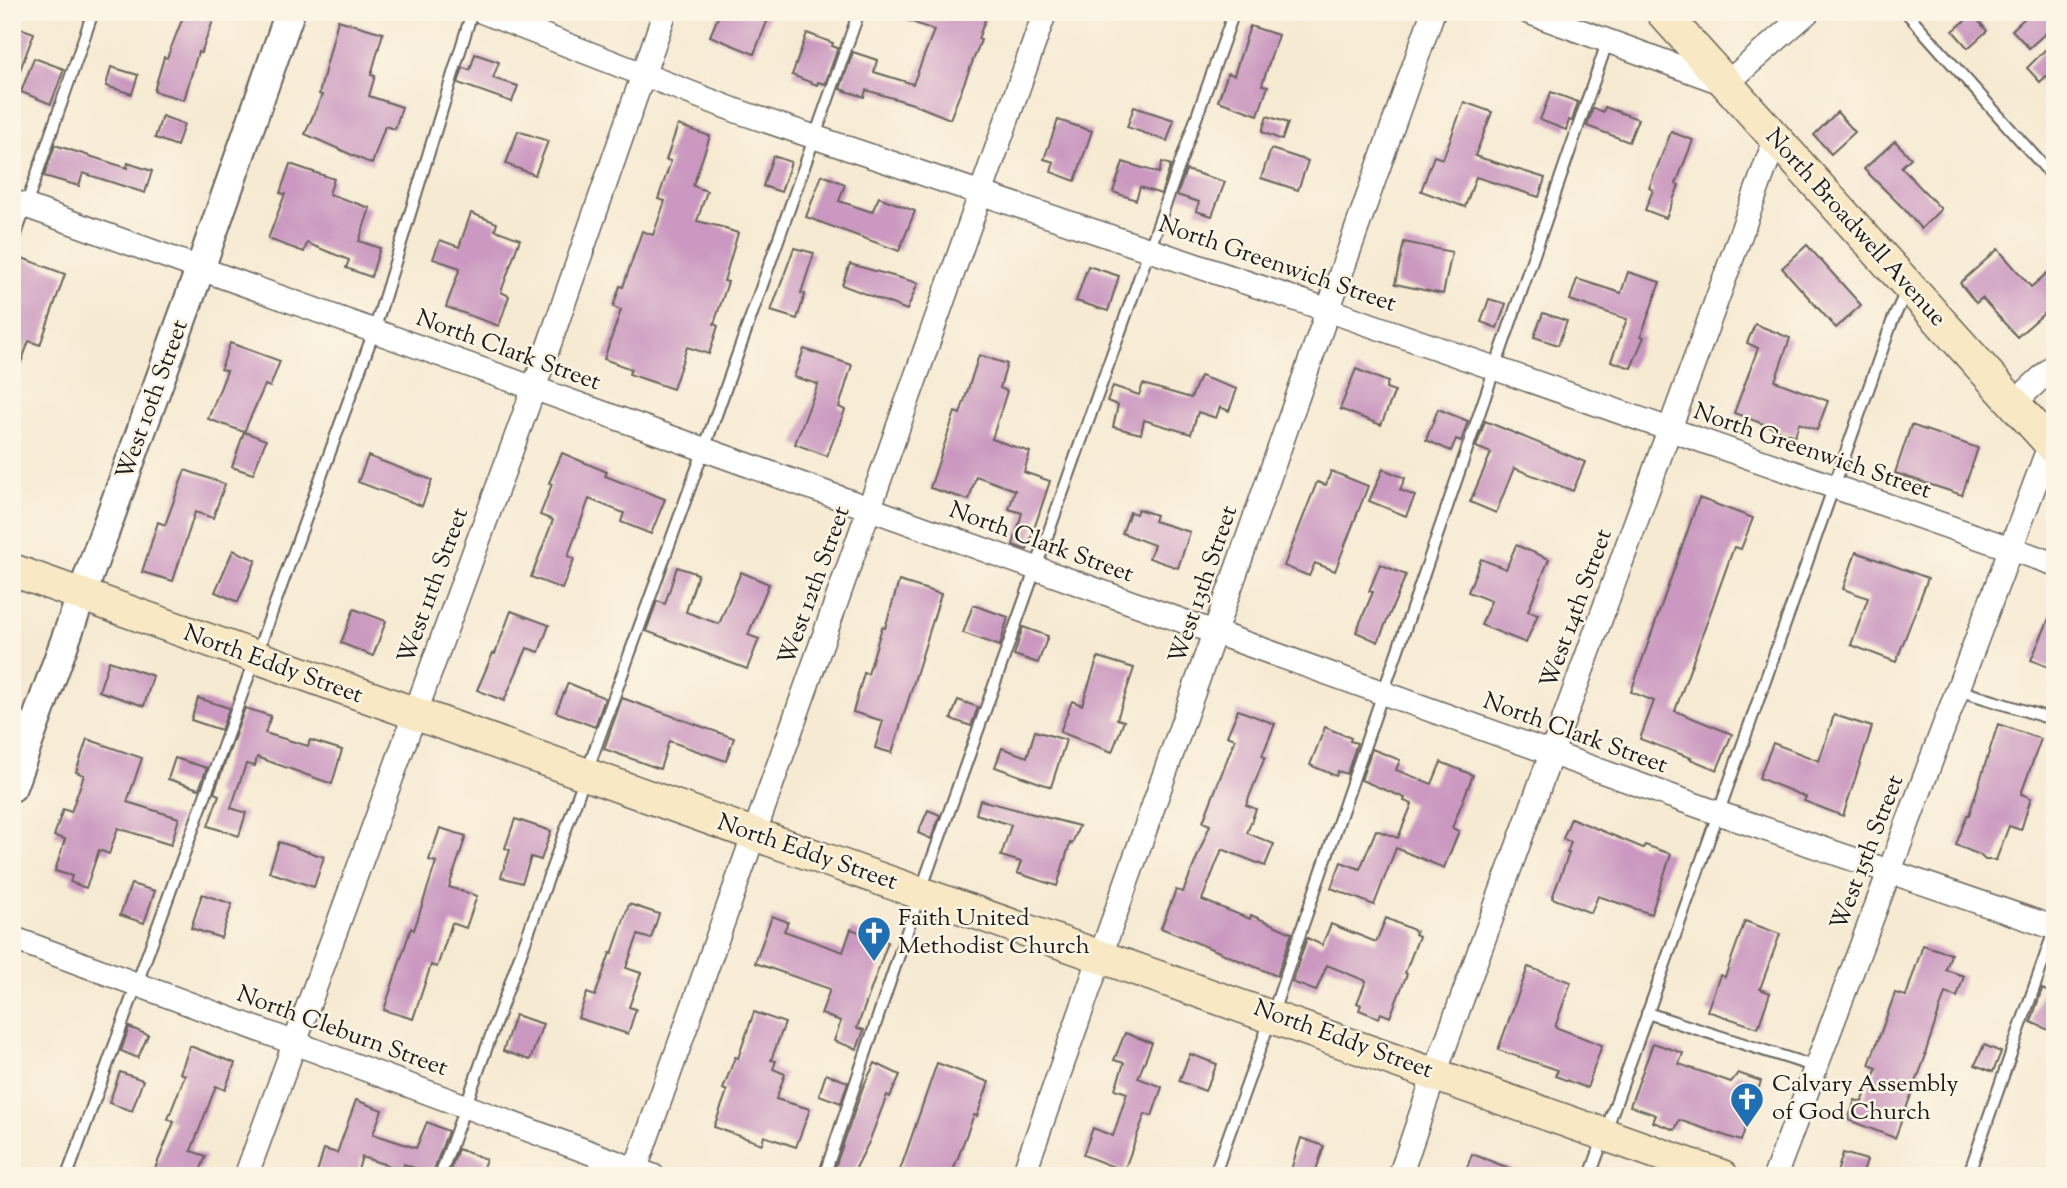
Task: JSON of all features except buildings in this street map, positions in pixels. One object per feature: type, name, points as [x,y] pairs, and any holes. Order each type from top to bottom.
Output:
[{"type":"main road","name":"North Broadwell Avenue","points":[[1662,12],[2052,446]]},
{"type":"main road","name":"North Eddy Street","points":[[12,570],[414,716],[1272,1015],[1722,1176]]},
{"type":"street","name":"West 10th Street","points":[[12,787],[290,12]]},
{"type":"street","name":"North Greenwich Street","points":[[483,12],[737,111],[1328,310],[2055,564]]},
{"type":"street","name":"West 11th Street","points":[[246,1176],[534,388],[665,12]]},
{"type":"street","name":"West 12th Street","points":[[640,1174],[755,835],[1045,12]]},
{"type":"street","name":"West 13th Street","points":[[1023,1176],[1433,12]]},
{"type":"street","points":[[1528,12],[1726,84],[1808,12]]},
{"type":"street","name":"West 14th Street","points":[[1400,1176],[1435,1073],[1776,140]]},
{"type":"street","name":"North Clark Street","points":[[19,203],[1718,813],[2055,928]]},
{"type":"street","points":[[2014,403],[2055,365]]},
{"type":"street","name":"North Broadwell Avenue","points":[[2011,549],[2052,446]]},
{"type":"street","name":"West 15th Street","points":[[1775,1176],[2011,549]]},
{"type":"street","name":"North Cleburn Street","points":[[12,938],[466,1106],[640,1174]]},
{"type":"lane","points":[[12,246],[19,203],[93,12]]},
{"type":"lane","points":[[66,1176],[374,331],[472,12]]},
{"type":"lane","points":[[440,1176],[704,449],[859,12]]},
{"type":"lane","points":[[824,1176],[920,892],[1234,12]]},
{"type":"lane","points":[[1906,12],[2055,179]]},
{"type":"lane","points":[[1214,1176],[1608,40]]},
{"type":"lane","points":[[1590,1176],[1892,322],[1908,288]]},
{"type":"lane","points":[[1958,690],[2055,720]]},
{"type":"lane","points":[[1968,1176],[2055,928]]},
{"type":"lane","points":[[1647,1013],[1816,1067]]},
{"type":"place","name":"Faith United Methodist Church","points":[[874,963]]},
{"type":"place","name":"Calvary Assembly of God Church","points":[[1747,1129]]}]
